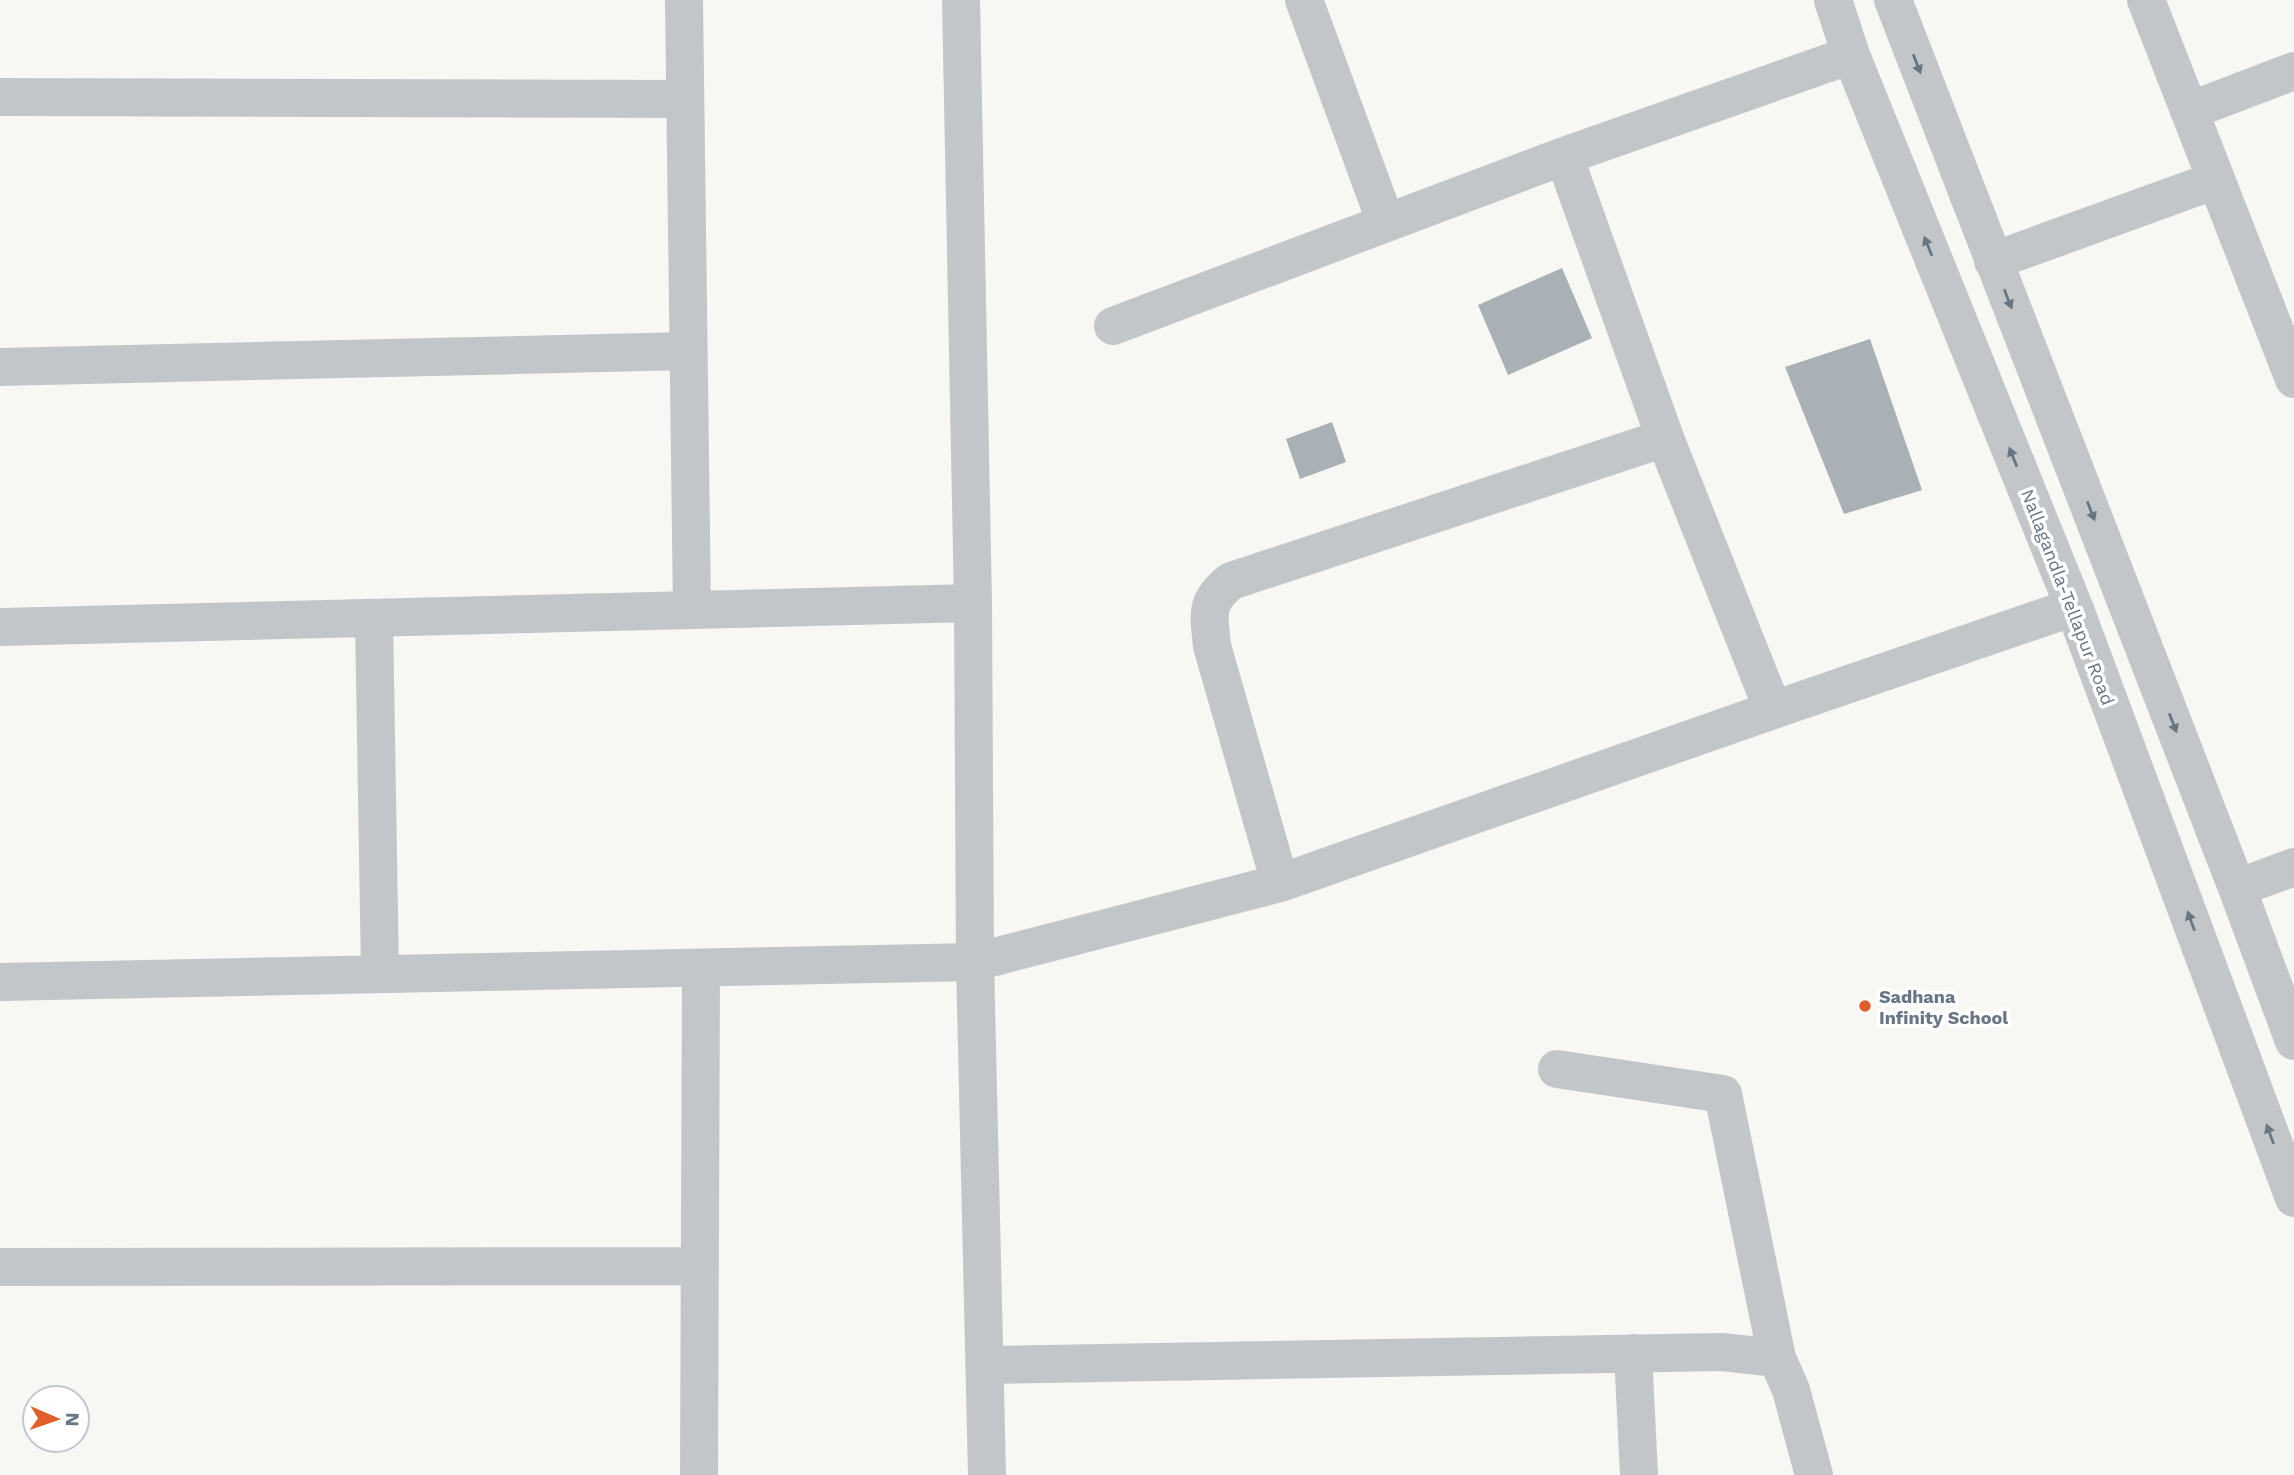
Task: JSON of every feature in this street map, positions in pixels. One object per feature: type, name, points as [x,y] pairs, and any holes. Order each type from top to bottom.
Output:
[{"type":"street","points":[[684,0],[692,610]]},
{"type":"street","points":[[961,0],[973,603],[975,962],[987,1475]]},
{"type":"street","points":[[1304,0],[1386,223]]},
{"type":"street","name":"Nallagandla-Tellapur Road","points":[[1833,0],[1851,55],[2074,607],[2294,1198]]},
{"type":"street","points":[[1893,0],[2294,1041]]},
{"type":"street","points":[[2146,0],[2291,362]]},
{"type":"street","points":[[1113,326],[1564,156],[1851,55]]},
{"type":"street","points":[[2189,111],[2294,71]]},
{"type":"street","points":[[0,97],[685,99]]},
{"type":"street","points":[[1564,156],[1665,438],[1773,709]]},
{"type":"street","points":[[1993,261],[2216,180]]},
{"type":"street","points":[[0,367],[688,351]]},
{"type":"street","points":[[1280,883],[1212,646],[1209,614],[1215,594],[1231,581],[1665,438]]},
{"type":"street","points":[[0,626],[973,603]]},
{"type":"street","points":[[0,982],[975,962],[1280,883],[1773,709],[2074,607]]},
{"type":"street","points":[[374,618],[380,973]]},
{"type":"street","points":[[2237,888],[2294,867]]},
{"type":"street","points":[[699,1475],[701,969]]},
{"type":"street","points":[[1557,1069],[1723,1094],[1777,1358],[1791,1390],[1814,1475]]},
{"type":"street","points":[[0,1267],[699,1266]]},
{"type":"street","points":[[985,1365],[1722,1352],[1777,1358]]},
{"type":"street","points":[[1633,1353],[1639,1475]]},
{"type":"building","points":[[1562,268],[1592,338],[1508,375],[1478,305]]},
{"type":"building","points":[[1870,339],[1922,490],[1844,514],[1785,367]]},
{"type":"building","points":[[1332,422],[1346,462],[1300,479],[1286,439]]},
{"type":"place","name":"Sadhana Infinity School","points":[[1865,1006]]}]
